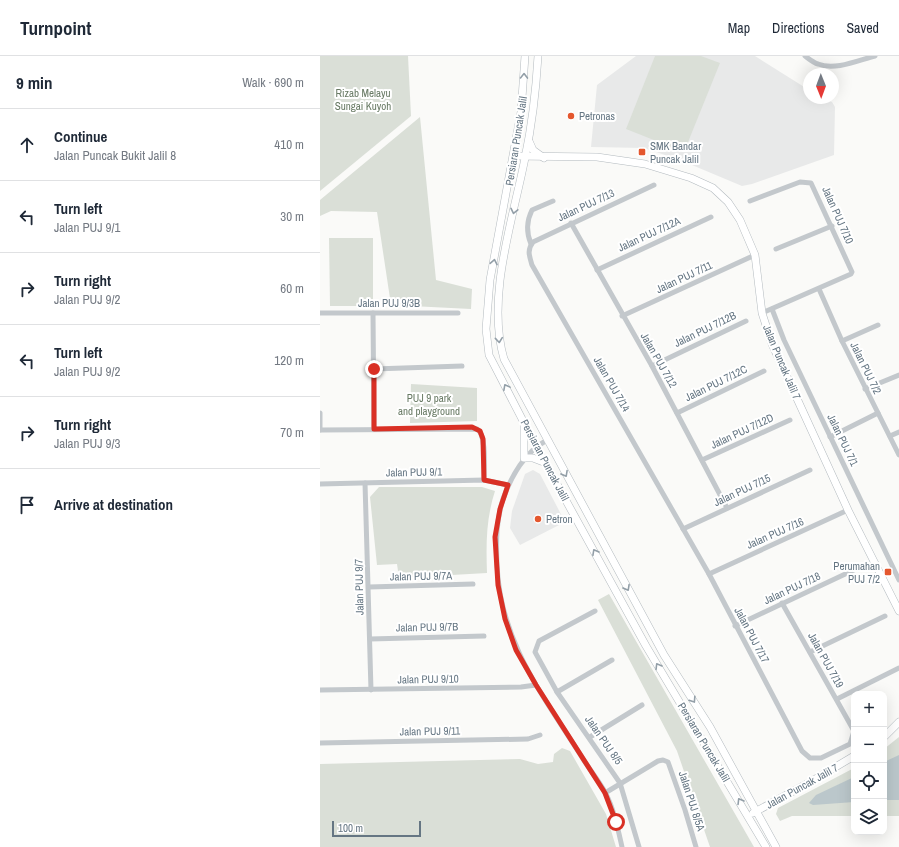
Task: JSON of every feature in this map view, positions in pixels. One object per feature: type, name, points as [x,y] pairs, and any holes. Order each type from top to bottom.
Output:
[{"type":"main road","name":"Persiaran Puncak Jalil","points":[[525,56],[524,90],[514,156],[490,280],[486,329],[489,355],[536,446],[646,646],[766,847]]},
{"type":"main road","name":"Persiaran Puncak Jalil","points":[[538,56],[526,157],[504,260],[499,296],[498,329],[504,359],[546,440],[664,655],[710,728],[776,847]]},
{"type":"main road","points":[[528,140],[533,150],[544,158]]},
{"type":"main road","name":"Jalan Puncak Jalil 7","points":[[514,156],[544,158],[597,157],[645,164],[691,178],[713,188],[728,202],[740,220],[755,255],[762,313],[772,344],[848,510],[899,609]]},
{"type":"main road","points":[[522,173],[532,163],[544,158]]},
{"type":"main road","points":[[524,422],[524,458],[533,458],[546,463]]},
{"type":"main road","points":[[887,734],[899,722]]},
{"type":"main road","name":"Jalan Puncak Jalil 7","points":[[748,815],[812,781],[851,758]]},
{"type":"street","points":[[805,56],[818,64],[828,66],[849,63],[875,56]]},
{"type":"street","name":"Jalan PUJ 7/10","points":[[750,201],[800,182],[808,182],[814,185],[852,272],[851,274],[819,289]]},
{"type":"street","name":"Jalan PUJ 7/13","points":[[530,246],[571,223],[654,184]]},
{"type":"street","name":"Jalan PUJ 7/14","points":[[553,201],[532,210],[527,227],[527,235],[530,246],[528,254],[532,265],[683,528]]},
{"type":"street","name":"Jalan PUJ 7/12A","points":[[597,270],[711,217]]},
{"type":"street","name":"Jalan PUJ 7/12","points":[[571,223],[622,316],[652,366],[727,508]]},
{"type":"street","points":[[776,249],[832,226]]},
{"type":"street","name":"Jalan PUJ 7/11","points":[[622,316],[755,255]]},
{"type":"street","points":[[762,313],[819,289]]},
{"type":"street","name":"Jalan PUJ 7/2","points":[[819,289],[865,389],[899,455]]},
{"type":"street","name":"Jalan PUJ 7/1","points":[[772,308],[784,340],[899,580]]},
{"type":"street","name":"Jalan PUJ 9/3B","points":[[320,313],[458,313]]},
{"type":"street","points":[[373,313],[374,429]]},
{"type":"street","name":"Jalan PUJ 7/12B","points":[[652,366],[746,321]]},
{"type":"street","points":[[842,341],[878,325]]},
{"type":"street","points":[[374,369],[462,366]]},
{"type":"street","name":"Jalan PUJ 7/12C","points":[[677,413],[764,371]]},
{"type":"street","points":[[865,389],[899,375]]},
{"type":"street","points":[[320,413],[320,430],[477,429],[480,431],[483,439],[484,480]]},
{"type":"street","points":[[830,437],[878,413]]},
{"type":"street","name":"Jalan PUJ 7/12D","points":[[702,460],[790,420]]},
{"type":"street","points":[[890,436],[899,432]]},
{"type":"street","points":[[546,440],[536,446],[524,458],[508,485],[500,509],[495,537],[498,585],[505,619],[516,650],[536,685],[605,793],[616,822],[622,847]]},
{"type":"street","name":"Jalan PUJ 7/15","points":[[683,528],[810,470]]},
{"type":"street","name":"Jalan PUJ 9/1","points":[[320,484],[484,480],[508,485]]},
{"type":"street","name":"Jalan PUJ 9/7","points":[[365,483],[371,690]]},
{"type":"street","name":"Jalan PUJ 7/16","points":[[709,574],[848,510]]},
{"type":"street","name":"Jalan PUJ 7/17","points":[[683,528],[709,574],[802,751]]},
{"type":"street","name":"Jalan PUJ 7/18","points":[[735,626],[858,568]]},
{"type":"street","name":"Jalan PUJ 9/7A","points":[[369,587],[473,584]]},
{"type":"street","name":"Jalan PUJ 7/19","points":[[782,603],[854,731],[850,744],[821,758],[810,758],[802,751]]},
{"type":"street","name":"Jalan PUJ 8/5","points":[[595,611],[539,641],[535,652],[558,692],[620,782],[640,847]]},
{"type":"street","points":[[810,652],[885,616]]},
{"type":"street","name":"Jalan PUJ 9/7B","points":[[370,638],[484,636]]},
{"type":"street","points":[[558,692],[612,660]]},
{"type":"street","points":[[837,699],[898,668]]},
{"type":"street","name":"Jalan PUJ 9/10","points":[[320,690],[521,687],[536,685]]},
{"type":"street","points":[[590,737],[642,705]]},
{"type":"street","name":"Jalan PUJ 9/11","points":[[320,743],[528,739],[540,735]]},
{"type":"street","name":"Jalan PUJ 8/5A","points":[[620,782],[660,760],[668,762],[696,847]]},
{"type":"street","points":[[605,793],[620,782]]},
{"type":"shaded area","points":[[636,56],[755,56],[803,86],[803,104],[833,104],[835,107],[834,155],[752,184],[742,186],[680,160],[644,148],[591,147],[597,85]]},
{"type":"shaded area","points":[[533,470],[540,474],[565,522],[520,545],[510,528],[512,511],[525,474]]},
{"type":"shaded area","points":[[899,755],[899,800],[887,800],[887,761]]},
{"type":"shaded area","points":[[851,778],[851,802],[813,805],[809,803],[816,795]]},
{"type":"green space","name":"Rizab Melayu Sungai Kuyoh","points":[[320,56],[408,56],[411,116],[320,191]]},
{"type":"green space","points":[[655,56],[701,56],[720,63],[684,152],[626,129]]},
{"type":"green space","points":[[420,117],[436,280],[472,289],[471,309],[391,305],[377,212],[331,211],[320,216],[320,200]]},
{"type":"green space","points":[[329,238],[373,238],[373,306],[330,306]]},
{"type":"green space","name":"PUJ 9 park and playground","points":[[411,384],[477,388],[477,421],[410,423]]},
{"type":"green space","points":[[379,487],[482,487],[495,491],[487,532],[487,573],[399,578],[397,564],[377,565],[370,497]]},
{"type":"green space","points":[[609,594],[754,847],[710,847],[677,751],[598,600]]},
{"type":"green space","points":[[899,737],[899,816],[887,816],[887,747]]},
{"type":"green space","points":[[562,748],[570,751],[606,814],[616,847],[320,847],[320,764],[520,759],[538,764],[553,762],[554,754]]},
{"type":"green space","points":[[851,770],[851,816],[792,816],[780,821],[776,814],[778,808]]},
{"type":"place","name":"Petronas","points":[[571,116]]},
{"type":"place","name":"SMK Bandar Puncak Jalil","points":[[642,152]]},
{"type":"place","name":"Petron","points":[[538,519]]},
{"type":"place","name":"Perumahan PUJ 7/2","points":[[888,572]]},
{"type":"route","points":[[374,369],[374,429],[472,427],[480,431],[483,439],[484,480],[508,485],[500,509],[495,537],[498,585],[505,619],[516,650],[536,685],[605,793],[616,822]]}]
